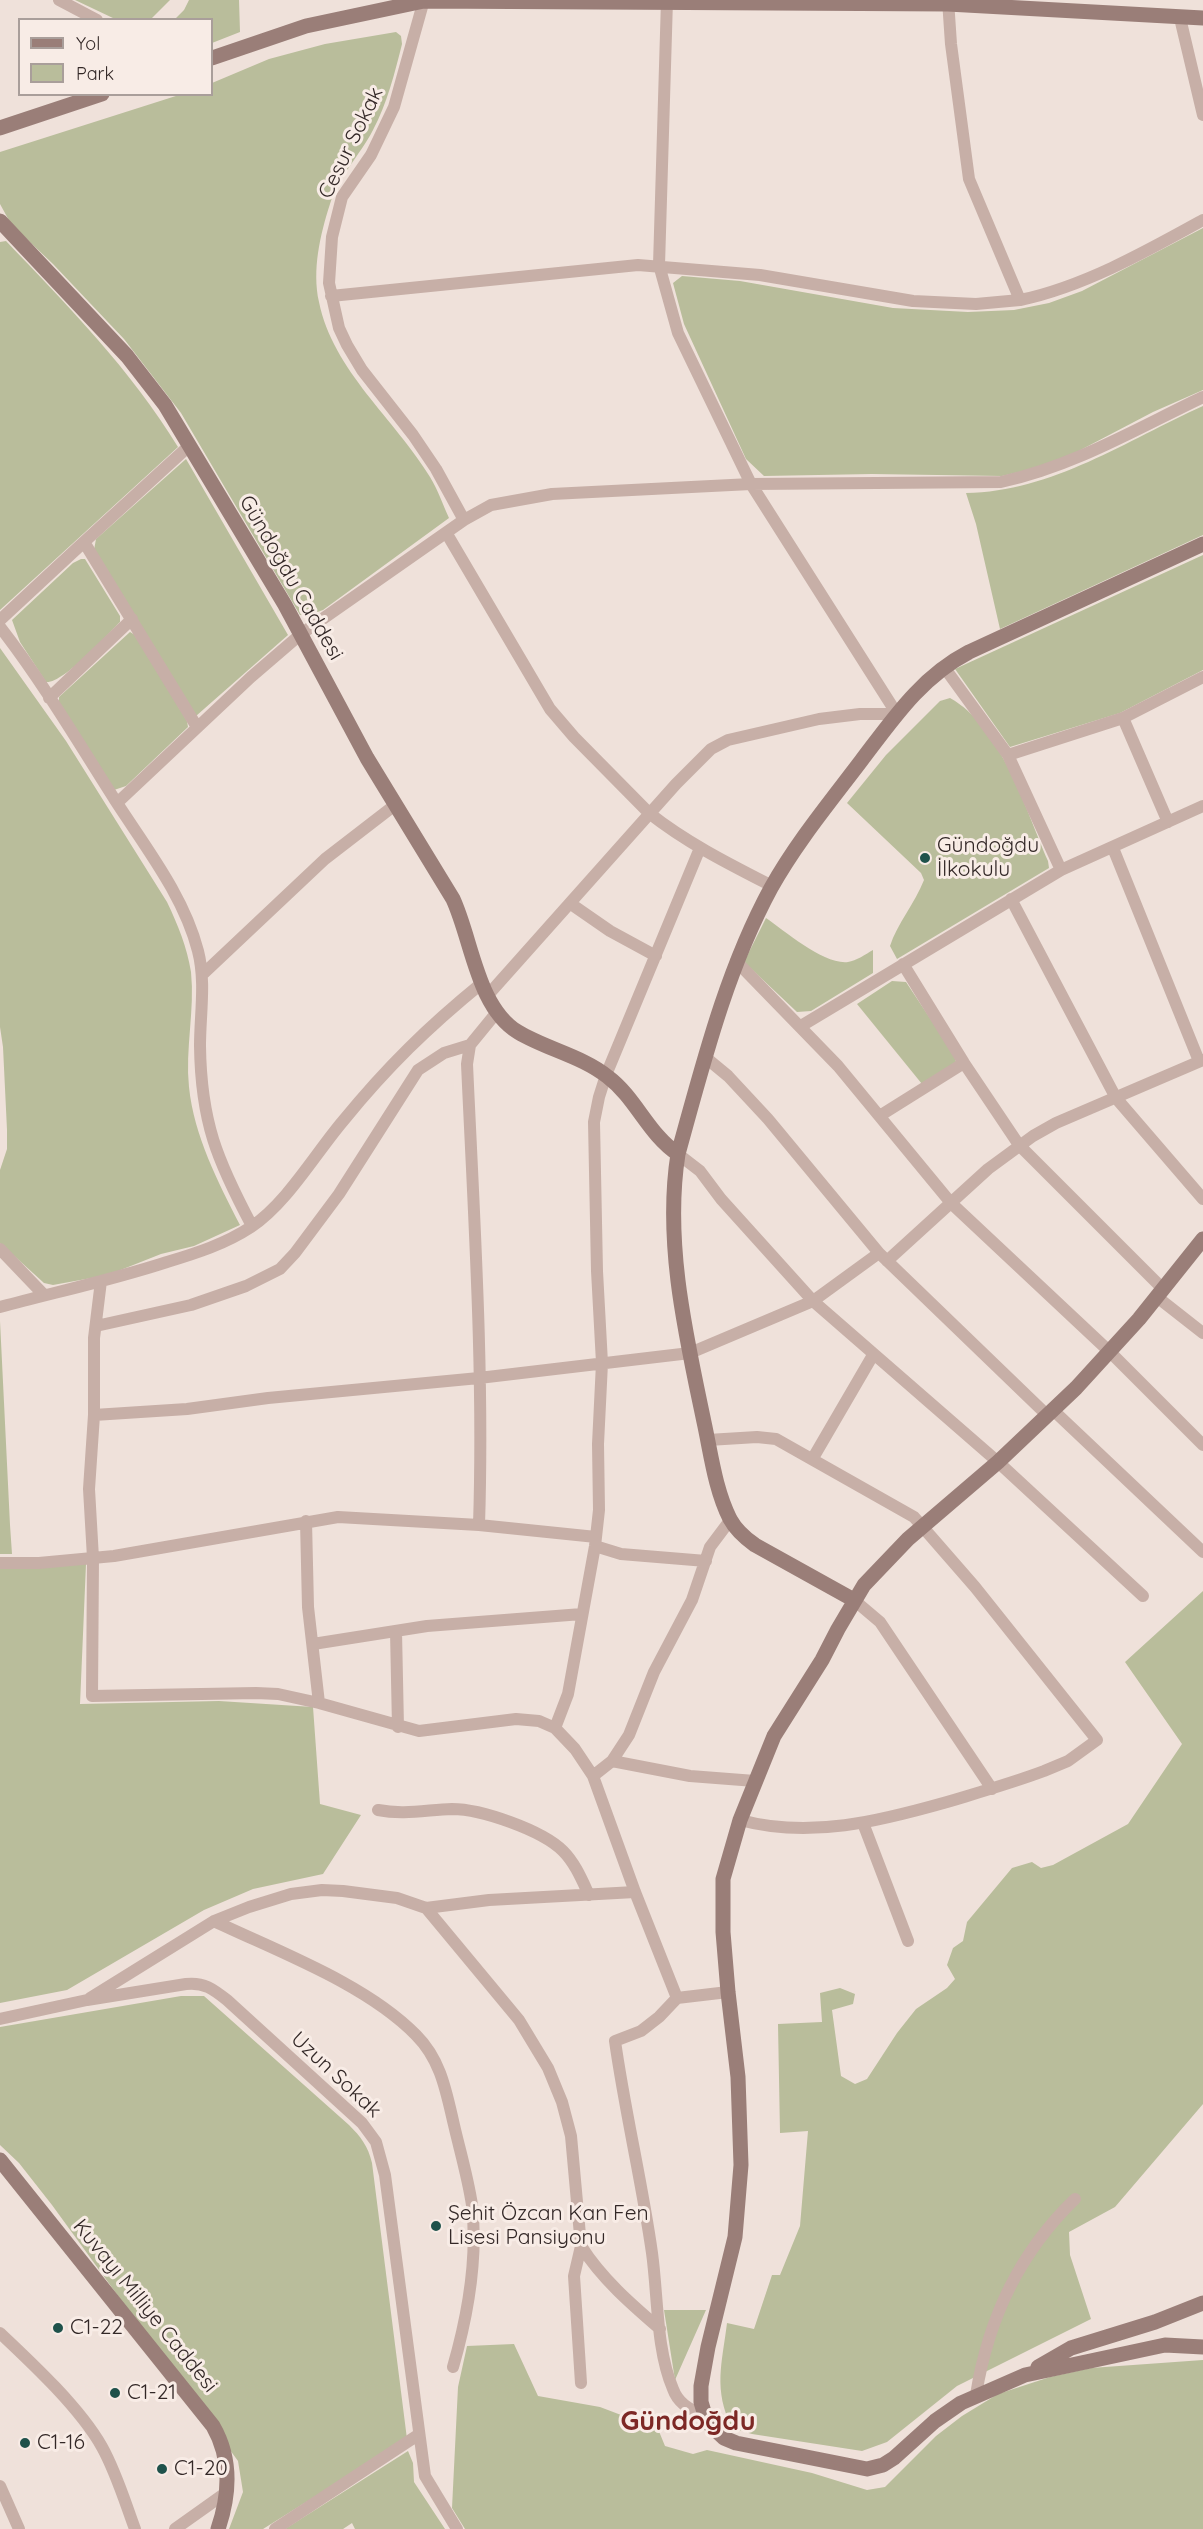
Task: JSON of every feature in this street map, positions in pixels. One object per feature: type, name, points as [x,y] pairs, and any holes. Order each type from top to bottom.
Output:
[{"type":"street","points":[[59,0],[93,18]]},
{"type":"street","points":[[213,58],[306,26],[424,1],[948,2],[1203,18]]},
{"type":"street","name":"Cesur Sokak","points":[[424,1],[394,107],[371,154],[342,197],[332,237],[329,283],[339,328],[346,345],[436,469],[464,520]]},
{"type":"street","points":[[667,1],[659,265],[678,333],[752,484],[897,714]]},
{"type":"street","points":[[948,2],[969,179],[999,256],[1020,300]]},
{"type":"street","points":[[1180,18],[1203,115]]},
{"type":"street","points":[[0,128],[96,96]]},
{"type":"street","points":[[331,296],[626,266],[659,265],[760,275],[913,301],[976,304],[1046,295],[1081,282],[1203,220]]},
{"type":"street","name":"Gündoğdu Caddesi","points":[[0,221],[127,356],[165,405],[301,634],[395,805],[453,899],[485,989],[497,1012],[516,1031],[606,1075]]},
{"type":"street","points":[[117,803],[197,727],[301,634],[464,520],[491,505],[552,495],[752,484],[1002,482],[1036,474],[1104,448],[1203,397]]},
{"type":"street","points":[[0,620],[189,446]]},
{"type":"street","points":[[447,534],[550,709],[568,730],[649,813],[700,848],[772,886]]},
{"type":"street","points":[[84,542],[197,727]]},
{"type":"street","points":[[992,1789],[880,1622],[854,1600],[764,1551],[745,1537],[730,1519],[719,1491],[690,1353],[673,1217],[674,1180],[678,1154],[705,1057],[736,961],[772,886],[824,810],[897,714],[926,681],[944,667],[1030,622],[1203,544]]},
{"type":"street","points":[[49,698],[132,619]]},
{"type":"street","points":[[0,627],[49,698],[162,873],[192,930],[203,974],[201,1086],[206,1117],[227,1179],[252,1226]]},
{"type":"street","points":[[944,667],[1008,754],[1060,870]]},
{"type":"street","points":[[1008,754],[1123,718],[1203,677]]},
{"type":"street","points":[[0,1307],[207,1250],[252,1226],[278,1203],[384,1071],[432,1026],[485,989],[571,904],[649,813],[703,756],[728,740],[819,719],[860,714],[897,714]]},
{"type":"street","points":[[1123,718],[1168,822]]},
{"type":"street","points":[[203,974],[325,859],[395,805]]},
{"type":"street","points":[[801,1026],[1060,870],[1203,806]]},
{"type":"street","points":[[555,1728],[568,1694],[596,1541],[599,1510],[598,1444],[602,1363],[597,1270],[594,1122],[606,1075],[700,848]]},
{"type":"street","points":[[94,1415],[187,1409],[268,1398],[479,1378],[690,1353],[813,1301],[883,1257],[1019,1145],[1056,1123],[1201,1060],[1113,848]]},
{"type":"street","points":[[1011,899],[1116,1098],[1203,1199]]},
{"type":"street","points":[[571,904],[610,931],[656,956]]},
{"type":"street","points":[[736,961],[801,1026],[881,1115],[951,1203],[1111,1353],[1203,1445]]},
{"type":"street","points":[[903,964],[964,1064],[1019,1145],[1160,1293],[1203,1333]]},
{"type":"street","points":[[479,1525],[481,1455],[479,1378],[467,1064],[470,1045],[497,1012]]},
{"type":"street","points":[[96,1326],[191,1305],[246,1286],[280,1269],[295,1253],[339,1194],[418,1070],[444,1053],[470,1045]]},
{"type":"street","points":[[705,1057],[728,1076],[768,1119],[883,1257],[1203,1552]]},
{"type":"street","points":[[881,1115],[964,1064]]},
{"type":"street","points":[[606,1075],[623,1092],[654,1133],[700,1171],[744,1225],[813,1301],[998,1462],[1143,1596]]},
{"type":"street","points":[[1203,1239],[1111,1353],[1051,1413],[923,1526],[884,1564],[854,1600],[822,1660],[774,1736],[740,1820],[726,1864],[722,1893],[728,1992],[738,2077],[741,2165],[735,2237],[708,2347],[701,2386],[703,2414],[715,2432],[736,2443],[867,2469],[894,2458],[947,2412],[976,2395],[1025,2375],[1071,2348],[1155,2322],[1203,2303]]},
{"type":"street","points":[[0,1249],[44,1295]]},
{"type":"street","points":[[101,1281],[93,1364],[94,1415],[89,1489],[93,1558],[92,1696],[246,1693],[278,1695],[319,1703],[398,1727],[430,1731],[516,1719],[539,1721],[555,1728],[575,1749],[593,1776],[677,1998]]},
{"type":"street","points":[[813,1458],[873,1355]]},
{"type":"street","points":[[708,1440],[767,1437],[776,1439],[892,1503],[923,1526],[1097,1740],[1057,1766],[992,1789],[891,1818],[863,1823],[788,1829],[740,1820]]},
{"type":"street","points":[[0,1563],[39,1563],[93,1558],[306,1521],[360,1517],[479,1525],[596,1541],[621,1554],[706,1561]]},
{"type":"street","points":[[593,1776],[612,1761],[629,1735],[654,1672],[692,1599],[715,1539],[730,1519]]},
{"type":"street","points":[[306,1521],[307,1598],[319,1703]]},
{"type":"street","points":[[313,1644],[427,1626],[582,1614]]},
{"type":"street","points":[[396,1631],[398,1727]]},
{"type":"street","points":[[612,1761],[690,1776],[755,1781]]},
{"type":"street","points":[[378,1810],[396,1813],[467,1810],[512,1823],[563,1851],[589,1895]]},
{"type":"street","points":[[863,1823],[908,1941]]},
{"type":"street","points":[[87,2000],[214,1921],[272,1899],[322,1890],[397,1898],[426,1908],[489,1900],[635,1892]]},
{"type":"street","points":[[426,1908],[519,2020],[556,2085],[571,2136],[581,2246],[574,2276],[581,2383]]},
{"type":"street","points":[[214,1921],[313,1969],[376,2003],[415,2034],[426,2046],[439,2067],[468,2183],[473,2235],[468,2304],[453,2367]]},
{"type":"street","name":"Uzun Sokak","points":[[0,2019],[87,2000],[196,1983],[212,1988],[369,2132],[380,2155],[385,2175],[418,2435],[426,2480],[457,2529]]},
{"type":"street","points":[[703,2414],[686,2407],[673,2390],[660,2329],[652,2252],[624,2108],[615,2041],[641,2031],[660,2017],[677,1998],[728,1992]]},
{"type":"street","name":"Kuvayı Milliye Caddesi","points":[[0,2160],[213,2426],[224,2450],[227,2492],[218,2529]]},
{"type":"street","points":[[976,2395],[987,2341],[1002,2304],[1034,2245],[1075,2199]]},
{"type":"street","points":[[581,2246],[591,2263],[609,2282],[660,2329]]},
{"type":"street","points":[[0,2333],[47,2380],[97,2439],[110,2464],[135,2529]]},
{"type":"street","points":[[1025,2375],[1165,2345],[1203,2348]]},
{"type":"street","points":[[275,2529],[418,2435]]},
{"type":"street","points":[[0,2486],[19,2529]]},
{"type":"street","points":[[175,2529],[227,2492]]},
{"type":"green space","points":[[75,0],[170,0],[152,18],[113,18]]},
{"type":"green space","points":[[189,0],[239,0],[240,32],[213,43],[213,18],[176,18],[184,10]]},
{"type":"green space","points":[[396,32],[401,36],[402,44],[393,77],[378,120],[339,184],[326,216],[318,253],[317,290],[326,327],[337,350],[430,477],[449,518],[323,610],[300,615],[181,413],[124,339],[53,264],[11,224],[0,204],[0,152],[176,96],[213,96],[213,83],[269,59],[325,44]]},
{"type":"green space","points":[[1203,228],[1203,390],[1153,412],[1071,455],[1028,470],[1002,476],[872,474],[764,476],[746,459],[684,324],[673,283],[682,276],[740,281],[893,308],[968,312],[1014,310],[1049,303],[1082,291]]},
{"type":"green space","points":[[6,241],[75,314],[119,365],[140,391],[178,447],[0,610],[0,242]]},
{"type":"green space","points":[[1203,406],[1203,535],[1000,629],[976,524],[966,493],[1029,484],[1059,474]]},
{"type":"green space","points":[[186,459],[288,635],[196,716],[94,550],[96,539]]},
{"type":"green space","points":[[1203,555],[1203,670],[1120,713],[1010,747],[955,669]]},
{"type":"green space","points":[[85,559],[120,616],[120,622],[73,667],[54,681],[46,682],[20,642],[12,620],[73,563]]},
{"type":"green space","points":[[130,632],[135,635],[187,721],[188,727],[126,786],[114,790],[59,703],[59,697]]},
{"type":"green space","points":[[0,648],[66,741],[167,902],[175,919],[185,945],[191,972],[192,1001],[188,1073],[192,1105],[208,1158],[240,1225],[194,1246],[161,1254],[108,1275],[53,1285],[44,1283],[0,1243],[0,1170],[7,1149],[7,1130],[0,1027]]},
{"type":"green space","points":[[950,698],[968,711],[998,748],[1021,794],[1049,868],[897,959],[890,946],[924,880],[921,873],[847,803],[886,755],[940,701]]},
{"type":"green space","points":[[766,918],[805,946],[838,962],[851,961],[873,950],[873,973],[811,1011],[797,1012],[744,962]]},
{"type":"green space","points":[[892,981],[906,982],[955,1056],[956,1062],[922,1084],[857,1004]]},
{"type":"green space","points":[[0,1321],[10,1525],[12,1554],[0,1554]]},
{"type":"green space","points":[[86,1564],[80,1704],[219,1701],[313,1707],[320,1804],[361,1815],[323,1874],[253,1889],[204,1910],[67,1990],[0,2003],[0,1565]]},
{"type":"green space","points":[[1203,1591],[1203,2104],[1115,2207],[1069,2232],[1070,2255],[1091,2319],[957,2386],[887,2442],[862,2451],[752,2434],[732,2428],[722,2401],[720,2376],[727,2323],[754,2329],[772,2275],[780,2275],[800,2226],[808,2131],[780,2133],[778,2024],[822,2022],[820,1993],[840,1988],[855,1994],[853,2004],[832,2010],[841,2076],[855,2084],[867,2079],[897,2033],[916,2009],[947,1988],[955,1979],[947,1965],[953,1948],[963,1941],[967,1922],[1012,1868],[1032,1862],[1041,1868],[1053,1865],[1128,1824],[1182,1744],[1125,1662]]},
{"type":"green space","points":[[181,1996],[204,1996],[349,2125],[364,2142],[372,2163],[407,2439],[263,2529],[229,2529],[243,2492],[238,2461],[52,2205],[19,2163],[0,2145],[0,2027]]},
{"type":"green space","points":[[664,2310],[706,2310],[675,2380]]},
{"type":"green space","points":[[514,2344],[538,2396],[600,2407],[658,2429],[665,2446],[693,2454],[707,2450],[812,2473],[867,2490],[885,2487],[936,2436],[962,2416],[998,2394],[1050,2377],[1091,2368],[1203,2360],[1203,2529],[465,2529],[452,2508],[458,2387],[467,2346]]},
{"type":"green space","points":[[408,2451],[413,2463],[414,2482],[445,2529],[355,2529],[352,2523],[343,2529],[285,2529]]},
{"type":"place","name":"Gündoğdu İlkokulu","points":[[925,858]]},
{"type":"place","name":"Şehit Özcan Kan Fen Lisesi Pansiyonu","points":[[436,2226]]},
{"type":"place","name":"C1-22","points":[[58,2328]]},
{"type":"place","name":"C1-21","points":[[115,2393]]},
{"type":"place","name":"C1-16","points":[[25,2443]]},
{"type":"place","name":"C1-20","points":[[162,2469]]},
{"type":"district","name":"Gündoğdu","points":[[688,2422]]}]
